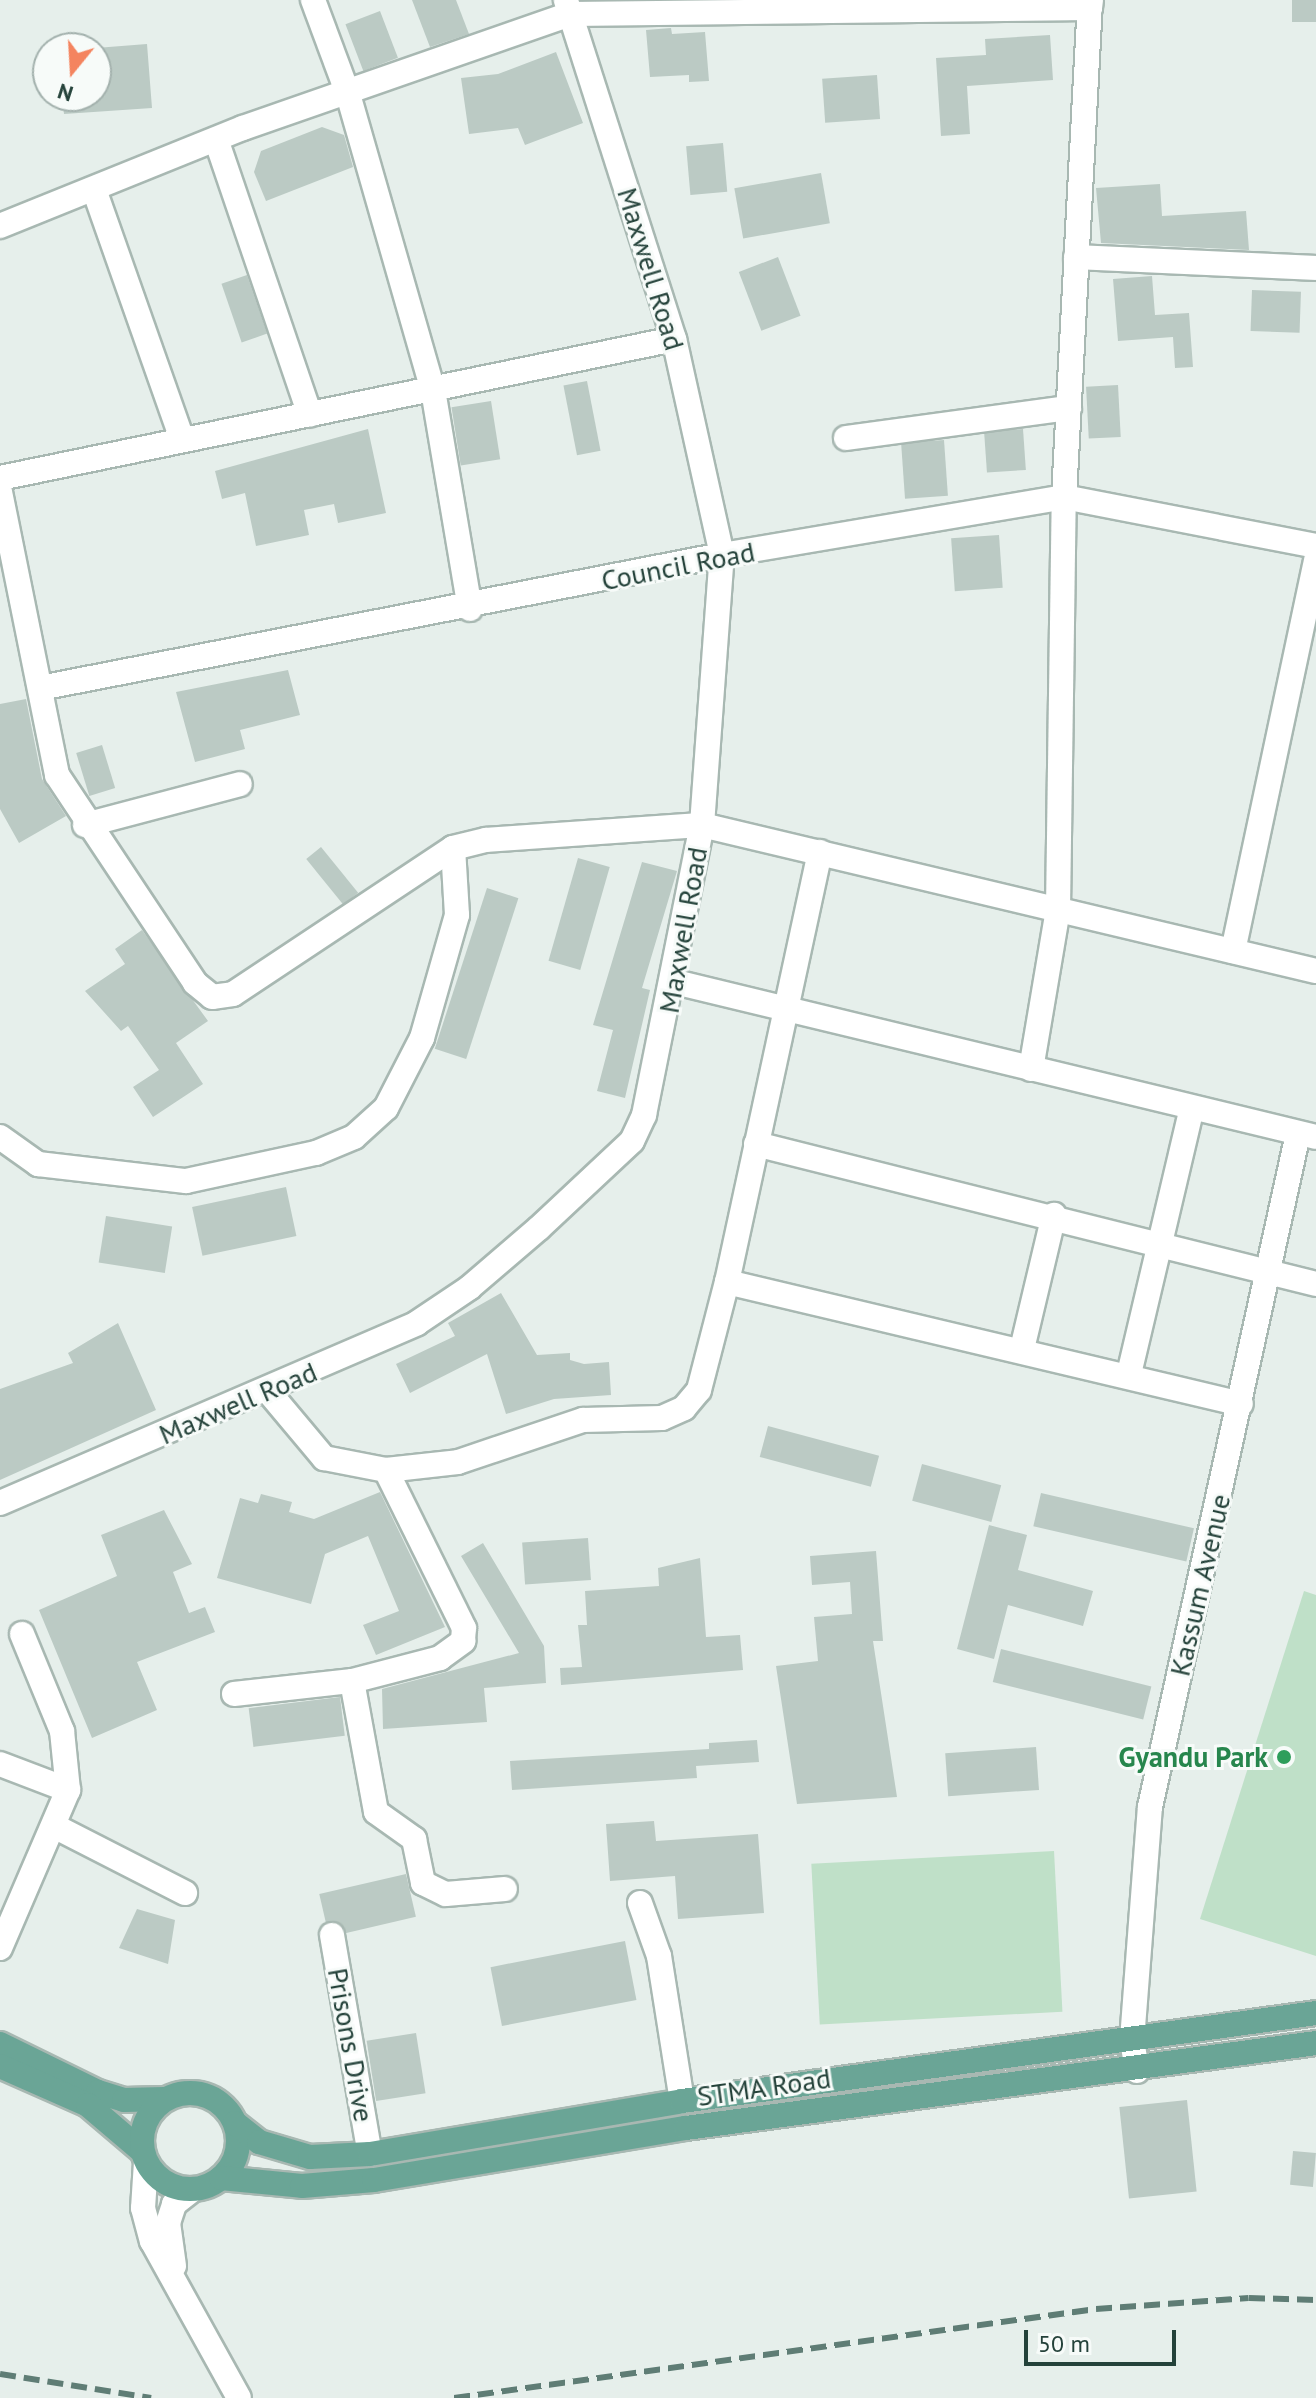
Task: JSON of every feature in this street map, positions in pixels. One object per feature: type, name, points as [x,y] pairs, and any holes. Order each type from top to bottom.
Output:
[{"type":"main road","name":"STMA Road","points":[[235,2123],[259,2142],[310,2157],[370,2154],[682,2101],[1316,2013]]},
{"type":"main road","name":"STMA Road","points":[[221,2178],[345,2184],[686,2128],[1137,2071],[1316,2043]]},
{"type":"main road","points":[[0,2044],[98,2092],[124,2100],[206,2095],[235,2123],[238,2143],[221,2178],[193,2189],[174,2187],[88,2105],[0,2066]]},
{"type":"main road","points":[[144,2157],[150,2112],[165,2099]]},
{"type":"street","points":[[313,0],[348,94],[433,390],[470,609]]},
{"type":"street","points":[[0,226],[95,192],[568,7],[1091,4],[1064,497],[1058,910],[1031,1069]]},
{"type":"street","name":"Maxwell Road","points":[[0,1503],[366,1349],[469,1288],[613,1159],[644,1115],[675,982],[702,825],[722,555],[674,339],[568,7]]},
{"type":"street","points":[[217,142],[310,415]]},
{"type":"street","points":[[95,192],[182,439]]},
{"type":"street","points":[[1076,257],[1316,268]]},
{"type":"street","points":[[0,478],[674,339]]},
{"type":"street","points":[[846,438],[1069,408]]},
{"type":"street","points":[[0,492],[57,775],[85,825],[195,983],[212,997],[233,994],[453,848],[486,840],[702,825],[1316,971]]},
{"type":"street","name":"Council Road","points":[[40,688],[470,609],[722,555],[1064,497],[1316,546]]},
{"type":"street","points":[[1233,951],[1316,560]]},
{"type":"street","points":[[85,825],[240,784]]},
{"type":"street","points":[[0,1137],[38,1164],[186,1181],[316,1153],[354,1137],[386,1108],[422,1038],[457,915],[453,848]]},
{"type":"street","points":[[267,1390],[324,1458],[386,1470],[458,1462],[583,1420],[662,1418],[684,1408],[699,1390],[727,1282],[783,1011],[820,852]]},
{"type":"street","points":[[675,982],[783,1011],[1307,1136]]},
{"type":"street","points":[[1129,1374],[1192,1108]]},
{"type":"street","name":"Kassum Avenue","points":[[1137,2071],[1132,2040],[1150,1807],[1269,1268],[1307,1136]]},
{"type":"street","points":[[756,1144],[1161,1241],[1269,1268],[1316,1284]]},
{"type":"street","points":[[1022,1349],[1054,1215]]},
{"type":"street","points":[[727,1282],[1129,1374],[1241,1404]]},
{"type":"street","points":[[234,1694],[352,1681],[440,1658],[463,1641],[464,1628],[386,1470]]},
{"type":"street","points":[[0,1948],[56,1827],[68,1790],[62,1731],[22,1634]]},
{"type":"street","points":[[352,1681],[376,1812],[414,1839],[423,1883],[446,1894],[505,1889]]},
{"type":"street","points":[[0,1764],[68,1790]]},
{"type":"street","points":[[56,1827],[185,1893]]},
{"type":"street","points":[[640,1903],[659,1956],[682,2101]]},
{"type":"street","name":"Prisons Drive","points":[[332,1935],[370,2154]]},
{"type":"street","points":[[144,2157],[143,2208],[152,2241],[239,2398]]},
{"type":"street","points":[[179,2288],[168,2223],[174,2204],[193,2189]]},
{"type":"green space","name":"Gyandu Park","points":[[1304,1591],[1316,1595],[1316,1956],[1200,1919]]},
{"type":"green space","points":[[1054,1851],[1062,2012],[820,2024],[811,1864]]},
{"type":"building","points":[[412,0],[456,0],[469,34],[430,47]]},
{"type":"building","points":[[1292,0],[1316,0],[1316,22],[1292,22]]},
{"type":"building","points":[[380,11],[398,58],[363,71],[345,24]]},
{"type":"building","points":[[671,28],[672,34],[705,32],[709,81],[689,82],[689,75],[650,77],[646,30]]},
{"type":"building","points":[[1050,35],[1053,80],[967,86],[970,134],[941,136],[936,58],[986,55],[985,39]]},
{"type":"building","points":[[147,44],[152,108],[112,111],[112,47]]},
{"type":"building","points":[[556,52],[583,123],[525,145],[518,128],[469,134],[461,78],[498,74]]},
{"type":"building","points":[[877,75],[880,119],[825,123],[822,79]]},
{"type":"building","points":[[322,127],[344,135],[353,167],[266,201],[254,172],[261,151]]},
{"type":"building","points":[[723,143],[727,192],[690,195],[686,146]]},
{"type":"building","points":[[821,173],[830,223],[743,239],[734,188]]},
{"type":"building","points":[[1160,184],[1162,216],[1246,211],[1249,250],[1101,243],[1096,188]]},
{"type":"building","points":[[778,257],[801,316],[761,331],[739,272]]},
{"type":"building","points":[[247,275],[267,334],[242,342],[221,284]]},
{"type":"building","points":[[1152,276],[1155,315],[1189,313],[1193,367],[1175,368],[1173,337],[1118,341],[1113,279]]},
{"type":"building","points":[[1252,290],[1301,292],[1300,333],[1251,331]]},
{"type":"building","points":[[587,381],[601,451],[577,455],[563,386]]},
{"type":"building","points":[[1118,385],[1121,437],[1089,439],[1086,387]]},
{"type":"building","points":[[491,401],[500,459],[461,466],[451,407]]},
{"type":"building","points":[[368,429],[386,513],[338,523],[334,504],[304,510],[309,535],[256,546],[245,493],[222,499],[215,471]]},
{"type":"building","points":[[1023,429],[1026,470],[987,473],[984,432]]},
{"type":"building","points":[[944,440],[948,496],[905,499],[901,443]]},
{"type":"building","points":[[999,535],[1003,588],[955,591],[951,538]]},
{"type":"building","points":[[288,670],[300,715],[240,730],[245,749],[195,762],[176,692]]},
{"type":"building","points":[[26,699],[42,779],[66,816],[19,843],[0,809],[0,704]]},
{"type":"building","points":[[102,745],[115,788],[89,796],[76,753]]},
{"type":"building","points":[[321,847],[358,893],[343,905],[306,859]]},
{"type":"building","points":[[578,858],[610,867],[580,970],[549,961]]},
{"type":"building","points":[[642,862],[677,871],[642,988],[650,990],[625,1098],[597,1091],[613,1030],[593,1025]]},
{"type":"building","points":[[487,888],[518,898],[466,1059],[435,1049]]},
{"type":"building","points":[[142,930],[208,1021],[176,1043],[203,1084],[153,1117],[133,1087],[159,1070],[128,1026],[121,1031],[85,991],[125,964],[115,949]]},
{"type":"building","points":[[286,1187],[296,1236],[202,1256],[192,1207]]},
{"type":"building","points":[[106,1216],[172,1226],[165,1273],[99,1262]]},
{"type":"building","points":[[501,1293],[537,1355],[570,1353],[570,1360],[584,1364],[609,1362],[611,1395],[554,1399],[506,1414],[487,1354],[410,1393],[396,1364],[455,1336],[448,1323]]},
{"type":"building","points":[[118,1323],[156,1410],[0,1480],[0,1389],[73,1363],[68,1353]]},
{"type":"building","points":[[768,1426],[879,1456],[871,1487],[760,1457]]},
{"type":"building","points":[[922,1464],[1001,1485],[991,1522],[912,1501]]},
{"type":"building","points":[[380,1492],[445,1627],[376,1655],[363,1625],[399,1611],[368,1536],[325,1554],[311,1604],[217,1578],[240,1498],[258,1503],[261,1494],[292,1502],[289,1512],[314,1519]]},
{"type":"building","points":[[1041,1493],[1194,1528],[1186,1561],[1033,1526]]},
{"type":"building","points":[[164,1510],[192,1564],[173,1572],[189,1613],[205,1607],[215,1632],[137,1662],[157,1710],[92,1738],[39,1610],[117,1576],[101,1535]]},
{"type":"building","points":[[989,1525],[1027,1535],[1018,1570],[1093,1591],[1083,1626],[1008,1605],[994,1659],[957,1649]]},
{"type":"building","points":[[588,1538],[591,1580],[525,1585],[522,1543]]},
{"type":"building","points":[[483,1543],[544,1646],[546,1683],[484,1688],[487,1722],[383,1729],[382,1689],[519,1653],[461,1556]]},
{"type":"building","points":[[876,1551],[883,1641],[873,1641],[897,1797],[797,1804],[776,1666],[818,1661],[814,1617],[852,1614],[850,1582],[812,1585],[810,1556]]},
{"type":"building","points":[[700,1558],[706,1637],[740,1635],[743,1670],[561,1685],[560,1668],[582,1667],[578,1625],[587,1625],[585,1591],[659,1586],[658,1568]]},
{"type":"building","points":[[1001,1649],[1151,1686],[1143,1719],[993,1682]]},
{"type":"building","points":[[340,1697],[345,1736],[253,1747],[249,1708]]},
{"type":"building","points":[[757,1740],[759,1762],[696,1766],[697,1778],[512,1790],[510,1761],[709,1749],[709,1743]]},
{"type":"building","points":[[1036,1747],[1039,1790],[948,1796],[945,1753]]},
{"type":"building","points":[[654,1821],[656,1841],[758,1834],[764,1913],[678,1919],[675,1876],[610,1881],[606,1824]]},
{"type":"building","points":[[406,1874],[416,1917],[329,1937],[319,1894]]},
{"type":"building","points":[[137,1909],[175,1920],[168,1964],[119,1948]]},
{"type":"building","points":[[625,1941],[636,2000],[502,2026],[491,1967]]},
{"type":"building","points":[[416,2033],[426,2093],[376,2101],[367,2041]]},
{"type":"building","points":[[1187,2100],[1197,2191],[1129,2199],[1119,2107]]},
{"type":"building","points":[[1293,2151],[1316,2153],[1313,2187],[1290,2185]]},
{"type":"railway","points":[[454,2398],[1096,2309],[1249,2298],[1316,2300]]},
{"type":"railway","points":[[0,2374],[151,2398]]},
{"type":"place","name":"Gyandu Park","points":[[1284,1757]]}]
